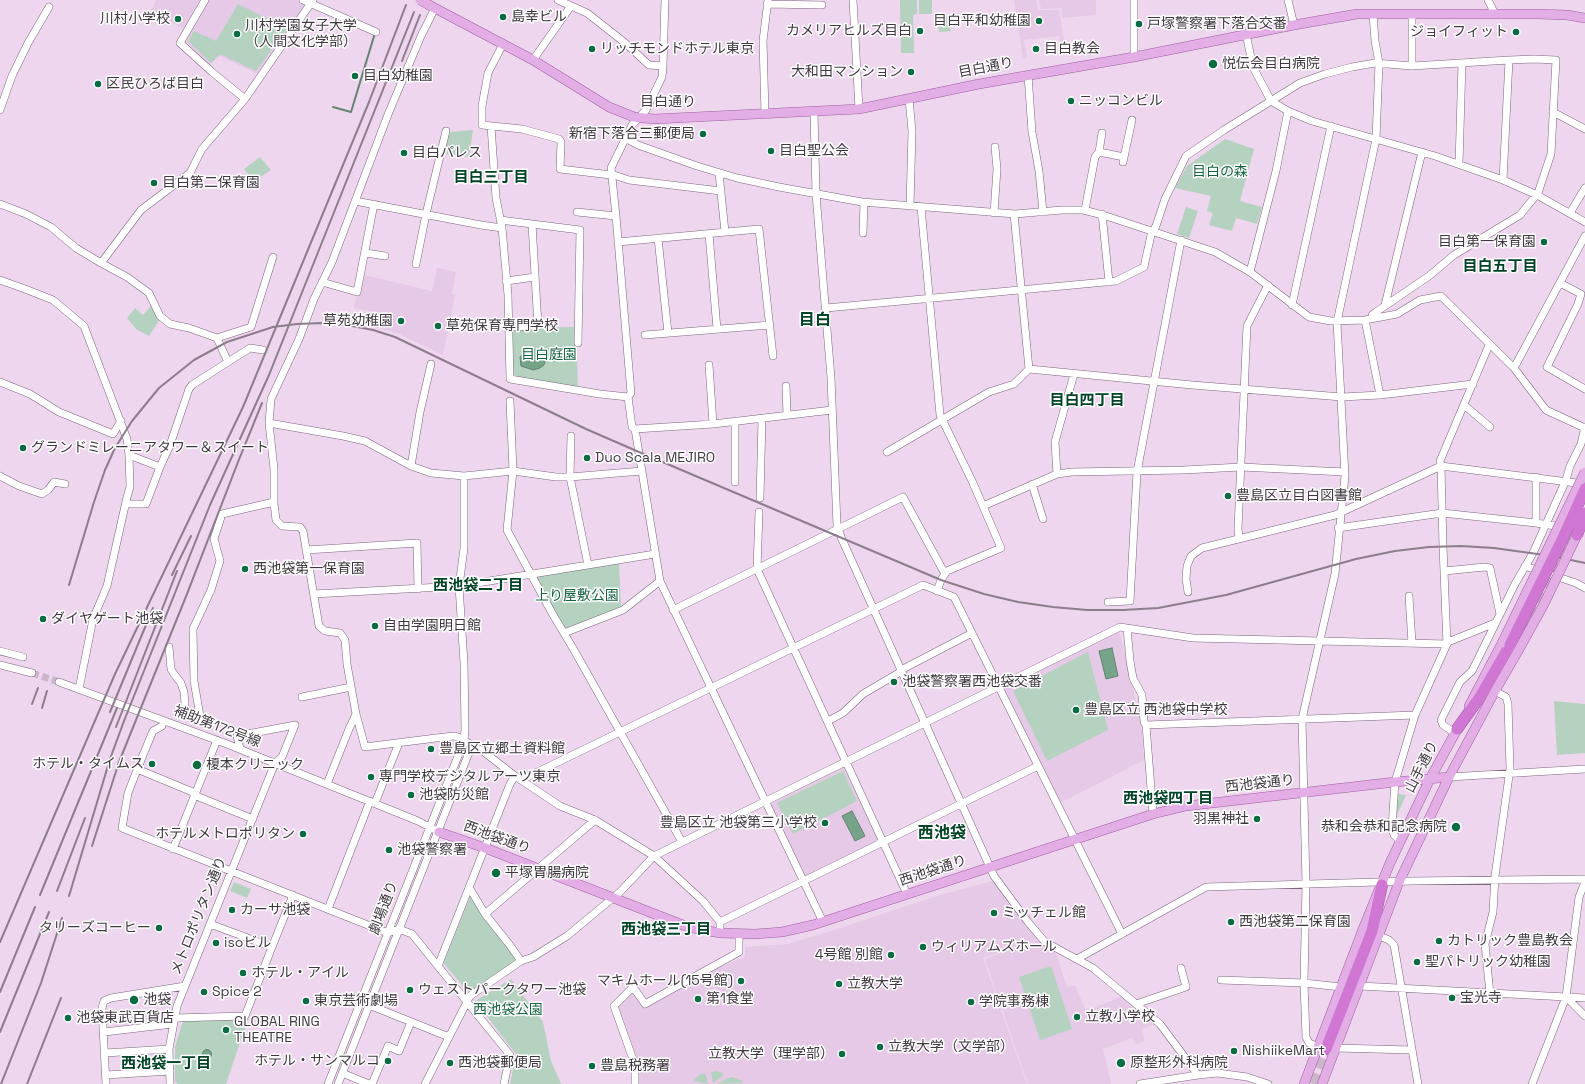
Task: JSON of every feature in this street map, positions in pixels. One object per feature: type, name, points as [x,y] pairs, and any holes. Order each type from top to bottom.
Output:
[{"type":"highway","points":[[1456,731],[1480,697],[1510,646],[1562,540],[1585,489]]},
{"type":"highway","points":[[1581,535],[1585,513]]},
{"type":"highway","points":[[1327,1048],[1372,931],[1382,884]]},
{"type":"main road","name":"目白通り","points":[[420,0],[533,60],[609,106],[625,114],[639,118],[654,119],[858,109],[1028,74],[1134,58],[1246,34],[1344,16],[1373,14],[1557,14],[1585,18]]},
{"type":"main road","name":"山手通り","points":[[1304,1084],[1327,1048],[1360,986],[1399,882],[1449,777],[1495,691],[1510,646],[1585,472]]},
{"type":"main road","name":"山手通り","points":[[1510,646],[1544,604],[1581,535],[1585,519]]},
{"type":"main road","name":"山手通り","points":[[1322,1084],[1327,1048],[1341,987],[1400,841],[1430,779],[1456,731]]},
{"type":"main road","name":"西池袋通り","points":[[439,832],[485,848],[688,927],[739,935],[782,932],[823,922],[1153,814],[1198,805],[1449,777]]},
{"type":"street","points":[[205,0],[180,43],[245,99]]},
{"type":"street","points":[[303,0],[312,2],[376,32]]},
{"type":"street","points":[[558,0],[587,13],[624,42],[649,65],[664,66]]},
{"type":"street","points":[[665,0],[664,66],[662,77],[646,110],[632,125],[611,168],[631,392],[628,397],[632,427],[635,429],[660,581],[823,922]]},
{"type":"street","points":[[854,0],[858,109]]},
{"type":"street","points":[[1134,0],[1134,58]]},
{"type":"street","points":[[1288,0],[1294,25]]},
{"type":"street","points":[[1488,0],[1495,14]]},
{"type":"street","points":[[101,263],[141,210],[190,173],[202,149],[245,99],[312,2]]},
{"type":"street","points":[[765,114],[763,41],[768,2],[822,5]]},
{"type":"street","points":[[432,6],[389,112],[332,262],[271,399],[269,423],[274,469],[274,502],[276,520],[282,526],[300,527],[306,550],[319,626],[322,630],[340,633],[345,640],[356,714],[365,747],[454,736],[472,745],[560,806],[595,820],[654,856],[703,901],[720,922],[720,933]]},
{"type":"street","points":[[533,60],[572,6]]},
{"type":"street","points":[[0,110],[3,90],[49,7]]},
{"type":"street","points":[[1373,14],[1375,41],[1379,63],[1376,139],[1337,322],[1345,472],[1338,528],[1335,574],[1302,719],[1306,884],[1304,983],[1306,1037],[1309,1043],[1327,1048],[1412,1050]]},
{"type":"street","points":[[1412,14],[1412,66]]},
{"type":"street","points":[[1246,34],[1253,67],[1271,101],[1288,111],[1312,121],[1422,152],[1504,180],[1537,195],[1585,222]]},
{"type":"street","points":[[503,44],[488,74],[482,106],[482,125],[522,129],[559,139],[561,142],[560,169],[611,174],[629,180],[721,191]]},
{"type":"street","points":[[1504,180],[1509,60]]},
{"type":"street","points":[[826,308],[1116,281],[1144,267],[1153,230],[1165,199],[1186,156],[1224,130],[1300,84],[1325,74],[1352,67],[1379,63],[1412,66],[1509,60],[1556,60],[1550,159],[1537,195],[1520,215],[1468,246],[1429,276],[1372,315],[1369,319],[1380,394]]},
{"type":"street","points":[[1459,164],[1462,63]]},
{"type":"street","points":[[1028,74],[1032,132],[1039,170],[1043,212]]},
{"type":"street","points":[[909,99],[912,132],[910,206]]},
{"type":"street","points":[[1250,272],[1276,171],[1288,111]]},
{"type":"street","points":[[814,112],[816,194],[826,308],[838,529],[873,609],[962,802],[990,868],[1000,884],[1045,942],[1093,968],[1160,1024],[1198,1074]]},
{"type":"street","points":[[1553,112],[1585,129]]},
{"type":"street","points":[[1099,152],[1124,160],[1132,120]]},
{"type":"street","points":[[491,126],[496,198],[502,228],[506,280],[510,379],[600,394],[628,397]]},
{"type":"street","points":[[1292,305],[1331,126]]},
{"type":"street","points":[[416,264],[426,214],[446,131]]},
{"type":"street","points":[[1085,210],[1095,157],[1099,152],[1102,133]]},
{"type":"street","points":[[625,138],[638,145],[719,173],[772,186],[864,202],[994,213],[1014,214],[1062,210],[1085,210],[1102,214],[1215,252],[1250,272],[1309,317],[1337,322],[1369,319],[1397,314],[1420,300],[1441,296],[1514,368],[1546,410],[1585,427],[1581,444],[1570,466],[1566,480],[1546,524],[1472,671],[1460,682],[1441,720],[1443,725],[1456,731]]},
{"type":"street","points":[[994,213],[997,168],[995,147]]},
{"type":"street","points":[[1385,306],[1422,152]]},
{"type":"street","points":[[719,173],[724,232]]},
{"type":"street","points":[[1570,213],[1585,188]]},
{"type":"street","points":[[355,201],[502,228]]},
{"type":"street","points":[[863,233],[864,202]]},
{"type":"street","points":[[0,204],[26,214],[52,227],[76,248],[127,277],[149,293],[160,316],[170,324],[189,328],[217,338],[251,327],[273,257]]},
{"type":"street","points":[[322,282],[357,292],[366,253],[374,204]]},
{"type":"street","points":[[921,207],[941,420],[973,483],[1001,548],[947,571],[944,574],[937,591]]},
{"type":"street","points":[[577,212],[616,216]]},
{"type":"street","points":[[1014,214],[1029,369]]},
{"type":"street","points":[[1102,214],[1109,282]]},
{"type":"street","points":[[500,220],[580,230],[578,343]]},
{"type":"street","points":[[508,327],[538,326],[532,224]]},
{"type":"street","points":[[618,242],[759,229],[773,356]]},
{"type":"street","points":[[709,234],[718,329]]},
{"type":"street","points":[[1514,368],[1585,236]]},
{"type":"street","points":[[658,238],[668,333]]},
{"type":"street","points":[[1108,602],[1130,601],[1136,472],[1181,240]]},
{"type":"street","points":[[366,253],[385,256]]},
{"type":"street","points":[[506,280],[536,277]]},
{"type":"street","points":[[0,280],[53,300],[84,326],[127,439],[130,487],[107,586],[94,619],[79,689]]},
{"type":"street","points":[[1560,283],[1581,294],[1578,304],[1547,367],[1585,389]]},
{"type":"street","points":[[1239,538],[1240,468],[1247,326],[1268,285]]},
{"type":"street","points":[[1578,304],[1585,308]]},
{"type":"street","points":[[645,335],[770,325]]},
{"type":"street","points":[[217,338],[228,362]]},
{"type":"street","points":[[1400,841],[1394,835],[1392,827],[1395,782],[1415,715],[1447,643],[1442,514],[1442,466],[1440,461],[1489,345]]},
{"type":"street","points":[[126,504],[146,504],[170,445],[189,389],[192,385],[250,348],[263,350]]},
{"type":"street","points":[[411,466],[420,412],[431,364]]},
{"type":"street","points":[[709,365],[713,424]]},
{"type":"street","points":[[1029,369],[1245,390],[1342,397],[1473,384]]},
{"type":"street","points":[[887,452],[989,392],[1014,384],[1029,369]]},
{"type":"street","points":[[1057,474],[1055,442],[1074,374]]},
{"type":"street","points":[[0,382],[30,394],[59,412],[113,434],[121,421]]},
{"type":"street","points":[[786,386],[787,415]]},
{"type":"street","points":[[510,401],[513,471],[507,530],[530,575],[682,842]]},
{"type":"street","points":[[1464,404],[1490,427]]},
{"type":"street","points":[[635,429],[736,422],[832,410]]},
{"type":"street","points":[[760,498],[762,419]]},
{"type":"street","points":[[736,422],[736,482]]},
{"type":"street","points":[[269,423],[365,441],[411,466],[431,473],[464,476],[513,471],[556,477],[570,477],[642,471]]},
{"type":"street","points":[[571,436],[570,477],[588,565]]},
{"type":"street","points":[[129,455],[160,467]]},
{"type":"street","points":[[1188,592],[1186,579],[1187,566],[1190,556],[1202,548],[1340,513],[1442,466],[1566,480],[1585,484]]},
{"type":"street","points":[[983,506],[1057,474],[1240,468],[1345,472]]},
{"type":"street","points":[[0,476],[19,486],[42,494],[48,490],[54,482],[65,484]]},
{"type":"street","name":"劇場通り","points":[[328,1084],[464,741],[464,663],[459,586],[464,548],[464,476]]},
{"type":"street","points":[[1536,477],[1536,523]]},
{"type":"street","points":[[1032,484],[1043,519]]},
{"type":"street","points":[[673,610],[904,497],[944,574]]},
{"type":"street","points":[[201,722],[194,681],[194,629],[211,590],[220,561],[214,539],[222,514],[274,502]]},
{"type":"street","points":[[759,512],[757,569],[907,894]]},
{"type":"street","points":[[1338,528],[1442,514],[1546,524],[1568,528],[1581,535]]},
{"type":"street","points":[[306,550],[416,543],[418,588]]},
{"type":"street","points":[[314,594],[459,586],[655,554]]},
{"type":"street","points":[[1525,566],[1576,583],[1585,588]]},
{"type":"street","points":[[1444,572],[1485,567],[1490,568],[1500,614]]},
{"type":"street","points":[[564,634],[623,610],[660,581]]},
{"type":"street","points":[[438,966],[510,784],[518,778],[620,733],[924,585],[954,597],[1122,934]]},
{"type":"street","points":[[1409,596],[1412,643]]},
{"type":"street","points":[[425,1084],[470,996],[521,961],[533,957],[561,940],[612,898],[654,856],[1120,627],[1194,638],[1447,643],[1495,623]]},
{"type":"street","points":[[1127,628],[1133,678],[1142,695],[1144,722],[1146,725],[1153,814]]},
{"type":"street","points":[[828,721],[843,713],[863,694],[901,670],[972,633]]},
{"type":"street","points":[[170,647],[171,669],[181,683],[184,692],[186,716]]},
{"type":"street","points":[[0,651],[23,657]]},
{"type":"street","points":[[0,665],[32,673]]},
{"type":"street","name":"補助第172号線","points":[[59,682],[240,749],[372,802],[439,832]]},
{"type":"street","points":[[302,697],[351,687]]},
{"type":"street","points":[[1490,994],[1485,944],[1493,912],[1495,880],[1510,773],[1508,704],[1506,697],[1495,691]]},
{"type":"street","points":[[327,784],[356,714]]},
{"type":"street","points":[[1146,725],[1415,715]]},
{"type":"street","name":"メトロポリタン通り","points":[[170,1084],[169,1049],[174,1021],[185,986],[275,763],[282,757],[295,725],[237,736],[240,749]]},
{"type":"street","points":[[162,726],[153,731],[128,793],[122,828],[230,872],[293,895],[388,933],[399,929],[412,934],[510,1055],[504,1084]]},
{"type":"street","points":[[173,849],[217,740]]},
{"type":"street","points":[[328,909],[372,802],[399,743]]},
{"type":"street","name":"劇場通り","points":[[338,1084],[439,832],[472,745]]},
{"type":"street","points":[[720,922],[1038,766]]},
{"type":"street","points":[[1449,777],[1585,768]]},
{"type":"street","points":[[138,769],[253,819]]},
{"type":"street","points":[[485,914],[595,820]]},
{"type":"street","points":[[1077,959],[1206,887],[1585,879]]},
{"type":"street","points":[[1532,1084],[1566,997],[1580,896],[1585,882]]},
{"type":"street","points":[[469,887],[485,914],[521,961]]},
{"type":"street","points":[[104,1032],[174,1021],[245,1016],[293,895]]},
{"type":"street","points":[[210,924],[272,947]]},
{"type":"street","points":[[635,1084],[635,1065],[614,1006],[633,987],[645,1004],[739,952],[739,935]]},
{"type":"street","points":[[1380,936],[1389,940],[1394,945],[1418,1084]]},
{"type":"street","points":[[1136,1004],[1186,987],[1181,968]]},
{"type":"street","points":[[1221,980],[1304,983],[1341,987]]},
{"type":"street","points":[[106,1084],[102,1004],[104,1000],[185,986]]},
{"type":"street","points":[[1360,986],[1585,998]]},
{"type":"street","points":[[1566,997],[1585,1016]]},
{"type":"street","points":[[369,1005],[449,1036]]},
{"type":"street","points":[[372,1084],[388,1046],[399,1051],[411,1022]]},
{"type":"street","points":[[105,1053],[169,1049]]},
{"type":"street","points":[[106,1075],[170,1071]]},
{"type":"street","points":[[342,1073],[369,1084]]},
{"type":"street","points":[[1140,1084],[1198,1074],[1218,1073],[1248,1077],[1268,1084]]},
{"type":"shaded area","name":"川村小学校","points":[[156,0],[200,0],[183,29],[151,10]]},
{"type":"shaded area","name":"川村学園女子大学 （人間文化学部）","points":[[209,0],[296,0],[303,3],[304,7],[257,74],[220,56],[209,65],[185,41]]},
{"type":"shaded area","name":"目白平和幼稚園","points":[[1014,0],[1036,0],[1038,10],[1059,10],[1066,51],[1063,51],[1059,36],[1024,40],[1027,58],[1023,58]]},
{"type":"shaded area","points":[[1039,0],[1096,0],[1096,15],[1062,18],[1062,8],[1041,9]]},
{"type":"shaded area","points":[[437,268],[456,272],[452,294],[455,295],[443,355],[397,333],[373,326],[376,312],[354,308],[357,293],[360,293],[365,275],[432,291]]},
{"type":"shaded area","points":[[533,350],[554,350],[558,353],[558,357],[555,361],[549,360],[540,368],[533,370],[521,366],[520,357]]},
{"type":"shaded area","name":"豊島区立 西池袋中学校","points":[[1119,630],[1141,721],[1144,760],[1060,803],[1003,689]]},
{"type":"shaded area","points":[[1112,648],[1118,676],[1106,679],[1099,651]]},
{"type":"shaded area","name":"豊島区立 池袋第三小学校","points":[[846,765],[879,841],[805,877],[770,804]]},
{"type":"shaded area","points":[[852,811],[865,836],[855,841],[842,816]]},
{"type":"shaded area","name":"立教大学","points":[[993,881],[1039,939],[983,958],[1027,1084],[638,1084],[639,1063],[618,1005],[632,993],[643,1007],[701,975],[745,957],[745,947],[788,944],[943,894]]},
{"type":"shaded area","name":"立教小学校","points":[[1039,940],[1048,950],[1056,953],[1067,987],[1075,985],[1086,1011],[1122,996],[1156,1024],[1142,1029],[1145,1041],[1135,1044],[1132,1038],[1103,1049],[1111,1084],[1028,1084],[985,960]]},
{"type":"shaded area","points":[[207,1049],[212,1054],[207,1059],[202,1054]]},
{"type":"green space","points":[[900,0],[917,0],[917,14],[913,15],[914,53],[901,53]]},
{"type":"green space","points":[[919,0],[932,0],[932,14],[919,14]]},
{"type":"green space","points":[[238,4],[287,29],[256,71],[220,54],[211,63],[188,41],[194,31],[216,41]]},
{"type":"green space","points":[[937,16],[948,16],[951,31],[939,32]]},
{"type":"green space","points":[[473,130],[469,157],[444,154],[448,132]]},
{"type":"green space","name":"目白の森","points":[[1225,139],[1254,149],[1240,201],[1262,207],[1257,224],[1236,218],[1232,231],[1209,225],[1213,213],[1207,211],[1211,196],[1175,188],[1187,166]]},
{"type":"green space","points":[[260,157],[271,170],[254,181],[244,169]]},
{"type":"green space","points":[[1186,207],[1198,211],[1189,238],[1177,234]]},
{"type":"green space","points":[[152,305],[160,319],[149,336],[136,329],[127,318],[135,308],[143,315]]},
{"type":"green space","name":"目白庭園","points":[[576,327],[578,389],[511,378],[510,328]]},
{"type":"green space","name":"上り屋敷公園","points":[[619,562],[621,607],[564,630],[534,577]]},
{"type":"green space","points":[[1088,652],[1108,730],[1047,761],[1013,691]]},
{"type":"green space","points":[[1554,701],[1585,704],[1585,753],[1557,755]]},
{"type":"green space","points":[[843,771],[857,801],[793,834],[777,803]]},
{"type":"green space","points":[[1396,794],[1406,795],[1394,822]]},
{"type":"green space","points":[[234,882],[251,889],[247,898],[230,891]]},
{"type":"green space","name":"西池袋公園","points":[[470,897],[474,900],[517,958],[517,963],[469,993],[444,962]]},
{"type":"green space","points":[[1051,966],[1072,1029],[1040,1040],[1019,977]]},
{"type":"green space","name":"西池袋公園","points":[[511,979],[543,1022],[551,1061],[561,1084],[510,1084],[516,1054],[475,1001]]},
{"type":"green space","points":[[248,1019],[226,1084],[178,1084],[175,1082],[175,1047],[183,1021]]},
{"type":"green space","points":[[716,1071],[723,1073],[723,1076],[713,1083],[711,1072]]},
{"type":"green space","points":[[705,1073],[708,1084],[693,1081],[699,1075]]},
{"type":"green space","points":[[733,1077],[743,1081],[742,1083],[718,1084],[725,1079]]},
{"type":"waterway","points":[[333,107],[351,112],[375,33]]},
{"type":"tunnel","points":[[1530,617],[1578,521]]},
{"type":"tunnel","points":[[32,673],[59,682]]},
{"type":"tunnel","points":[[1313,1084],[1326,1049]]},
{"type":"railway","points":[[0,942],[115,674],[243,407],[369,102],[406,5]]},
{"type":"railway","points":[[69,896],[110,759],[124,721],[210,505],[269,375],[414,12]]},
{"type":"railway","points":[[402,61],[420,15]]},
{"type":"railway","points":[[69,585],[94,502],[105,470],[115,448],[132,421],[159,388],[194,360],[227,342],[273,327],[322,323],[347,325],[373,330],[395,337],[586,429],[639,452],[941,580],[984,594],[1018,602],[1087,610],[1158,608],[1226,595],[1356,559],[1395,551],[1429,547],[1461,546],[1494,548],[1552,556],[1585,563]]},
{"type":"railway","points":[[92,846],[119,762],[262,403]]},
{"type":"railway","points":[[172,575],[191,536]]},
{"type":"railway","points":[[116,727],[177,571]]},
{"type":"railway","points":[[110,712],[153,608]]},
{"type":"railway","points":[[32,704],[38,688]]},
{"type":"railway","points":[[42,708],[47,691]]},
{"type":"railway","points":[[40,895],[117,708]]},
{"type":"railway","points":[[57,891],[85,818]]},
{"type":"railway","points":[[0,992],[35,907]]},
{"type":"railway","points":[[0,1032],[49,912]]},
{"type":"railway","points":[[1,1084],[41,983],[62,918]]},
{"type":"railway","points":[[27,1084],[61,998]]},
{"type":"place","name":"島幸ビル","points":[[503,17]]},
{"type":"place","name":"川村小学校","points":[[178,19]]},
{"type":"place","name":"目白平和幼稚園","points":[[1039,21]]},
{"type":"place","name":"戸塚警察署下落合交番","points":[[1139,24]]},
{"type":"place","name":"カメリアヒルズ目白","points":[[920,31]]},
{"type":"place","name":"ジョイフィット","points":[[1516,32]]},
{"type":"place","name":"川村学園女子大学 （人間文化学部）","points":[[237,34]]},
{"type":"place","name":"リッチモンドホテル東京","points":[[592,49]]},
{"type":"place","name":"目白教会","points":[[1036,49]]},
{"type":"place","name":"悦伝会目白病院","points":[[1213,64]]},
{"type":"place","name":"大和田マンション","points":[[911,72]]},
{"type":"place","name":"目白幼稚園","points":[[355,76]]},
{"type":"place","name":"区民ひろば目白","points":[[98,84]]},
{"type":"place","name":"ニッコンビル","points":[[1071,101]]},
{"type":"place","name":"新宿下落合三郵便局","points":[[703,134]]},
{"type":"place","name":"目白聖公会","points":[[771,151]]},
{"type":"place","name":"目白パレス","points":[[404,153]]},
{"type":"place","name":"目白第二保育園","points":[[154,183]]},
{"type":"place","name":"目白第一保育園","points":[[1544,242]]},
{"type":"place","name":"草苑幼稚園","points":[[401,321]]},
{"type":"place","name":"草苑保育専門学校","points":[[438,326]]},
{"type":"place","name":"グランドミレーニアタワー＆スイート","points":[[23,448]]},
{"type":"place","name":"Duo Scala MEJIRO","points":[[587,458]]},
{"type":"place","name":"豊島区立目白図書館","points":[[1228,496]]},
{"type":"place","name":"西池袋第一保育園","points":[[245,569]]},
{"type":"place","name":"ダイヤゲート池袋","points":[[43,619]]},
{"type":"place","name":"自由学園明日館","points":[[375,626]]},
{"type":"place","name":"池袋警察署西池袋交番","points":[[894,682]]},
{"type":"place","name":"豊島区立 西池袋中学校","points":[[1076,710]]},
{"type":"place","name":"豊島区立郷土資料館","points":[[431,749]]},
{"type":"place","name":"ホテル・タイムス","points":[[152,764]]},
{"type":"place","name":"榎本クリニック","points":[[197,765]]},
{"type":"place","name":"専門学校デジタルアーツ東京","points":[[371,777]]},
{"type":"place","name":"池袋防災館","points":[[411,795]]},
{"type":"place","name":"羽黒神社","points":[[1257,819]]},
{"type":"place","name":"豊島区立 池袋第三小学校","points":[[825,823]]},
{"type":"place","name":"恭和会恭和記念病院","points":[[1456,827]]},
{"type":"place","name":"ホテルメトロポリタン","points":[[303,834]]},
{"type":"place","name":"池袋警察署","points":[[389,850]]},
{"type":"place","name":"平塚胃腸病院","points":[[496,873]]},
{"type":"place","name":"カーサ池袋","points":[[232,910]]},
{"type":"place","name":"ミッチェル館","points":[[994,913]]},
{"type":"place","name":"西池袋第二保育園","points":[[1231,922]]},
{"type":"place","name":"タリーズコーヒー","points":[[159,928]]},
{"type":"place","name":"カトリック豊島教会","points":[[1439,941]]},
{"type":"place","name":"isoビル","points":[[216,943]]},
{"type":"place","name":"ウィリアムズホール","points":[[923,947]]},
{"type":"place","name":"4号館 別館","points":[[891,955]]},
{"type":"place","name":"聖パトリック幼稚園","points":[[1417,962]]},
{"type":"place","name":"ホテル・アイル","points":[[243,973]]},
{"type":"place","name":"マキムホール(15号館)","points":[[741,981]]},
{"type":"place","name":"立教大学","points":[[839,984]]},
{"type":"place","name":"ウェストパークタワー池袋","points":[[410,990]]},
{"type":"place","name":"Spice 2","points":[[204,992]]},
{"type":"place","name":"宝光寺","points":[[1452,998]]},
{"type":"place","name":"第1食堂","points":[[698,999]]},
{"type":"place","name":"池袋","points":[[134,1000]]},
{"type":"place","name":"東京芸術劇場","points":[[306,1001]]},
{"type":"place","name":"学院事務棟","points":[[971,1002]]},
{"type":"place","name":"立教小学校","points":[[1077,1017]]},
{"type":"place","name":"池袋東武百貨店","points":[[68,1018]]},
{"type":"place","name":"GLOBAL RING THEATRE","points":[[226,1030]]},
{"type":"place","name":"立教大学（文学部）","points":[[880,1047]]},
{"type":"place","name":"NishiikeMart","points":[[1234,1051]]},
{"type":"place","name":"立教大学（理学部）","points":[[842,1054]]},
{"type":"place","name":"ホテル・サンマルコ","points":[[388,1061]]},
{"type":"place","name":"西池袋郵便局","points":[[450,1063]]},
{"type":"place","name":"原整形外科病院","points":[[1121,1063]]},
{"type":"place","name":"豊島税務署","points":[[592,1066]]},
{"type":"district","name":"目白三丁目","points":[[491,178]]},
{"type":"district","name":"目白五丁目","points":[[1500,267]]},
{"type":"district","name":"目白","points":[[815,321]]},
{"type":"district","name":"目白四丁目","points":[[1087,401]]},
{"type":"district","name":"西池袋二丁目","points":[[478,586]]},
{"type":"district","name":"西池袋四丁目","points":[[1168,799]]},
{"type":"district","name":"西池袋","points":[[942,834]]},
{"type":"district","name":"西池袋三丁目","points":[[666,930]]},
{"type":"district","name":"西池袋一丁目","points":[[166,1064]]}]
